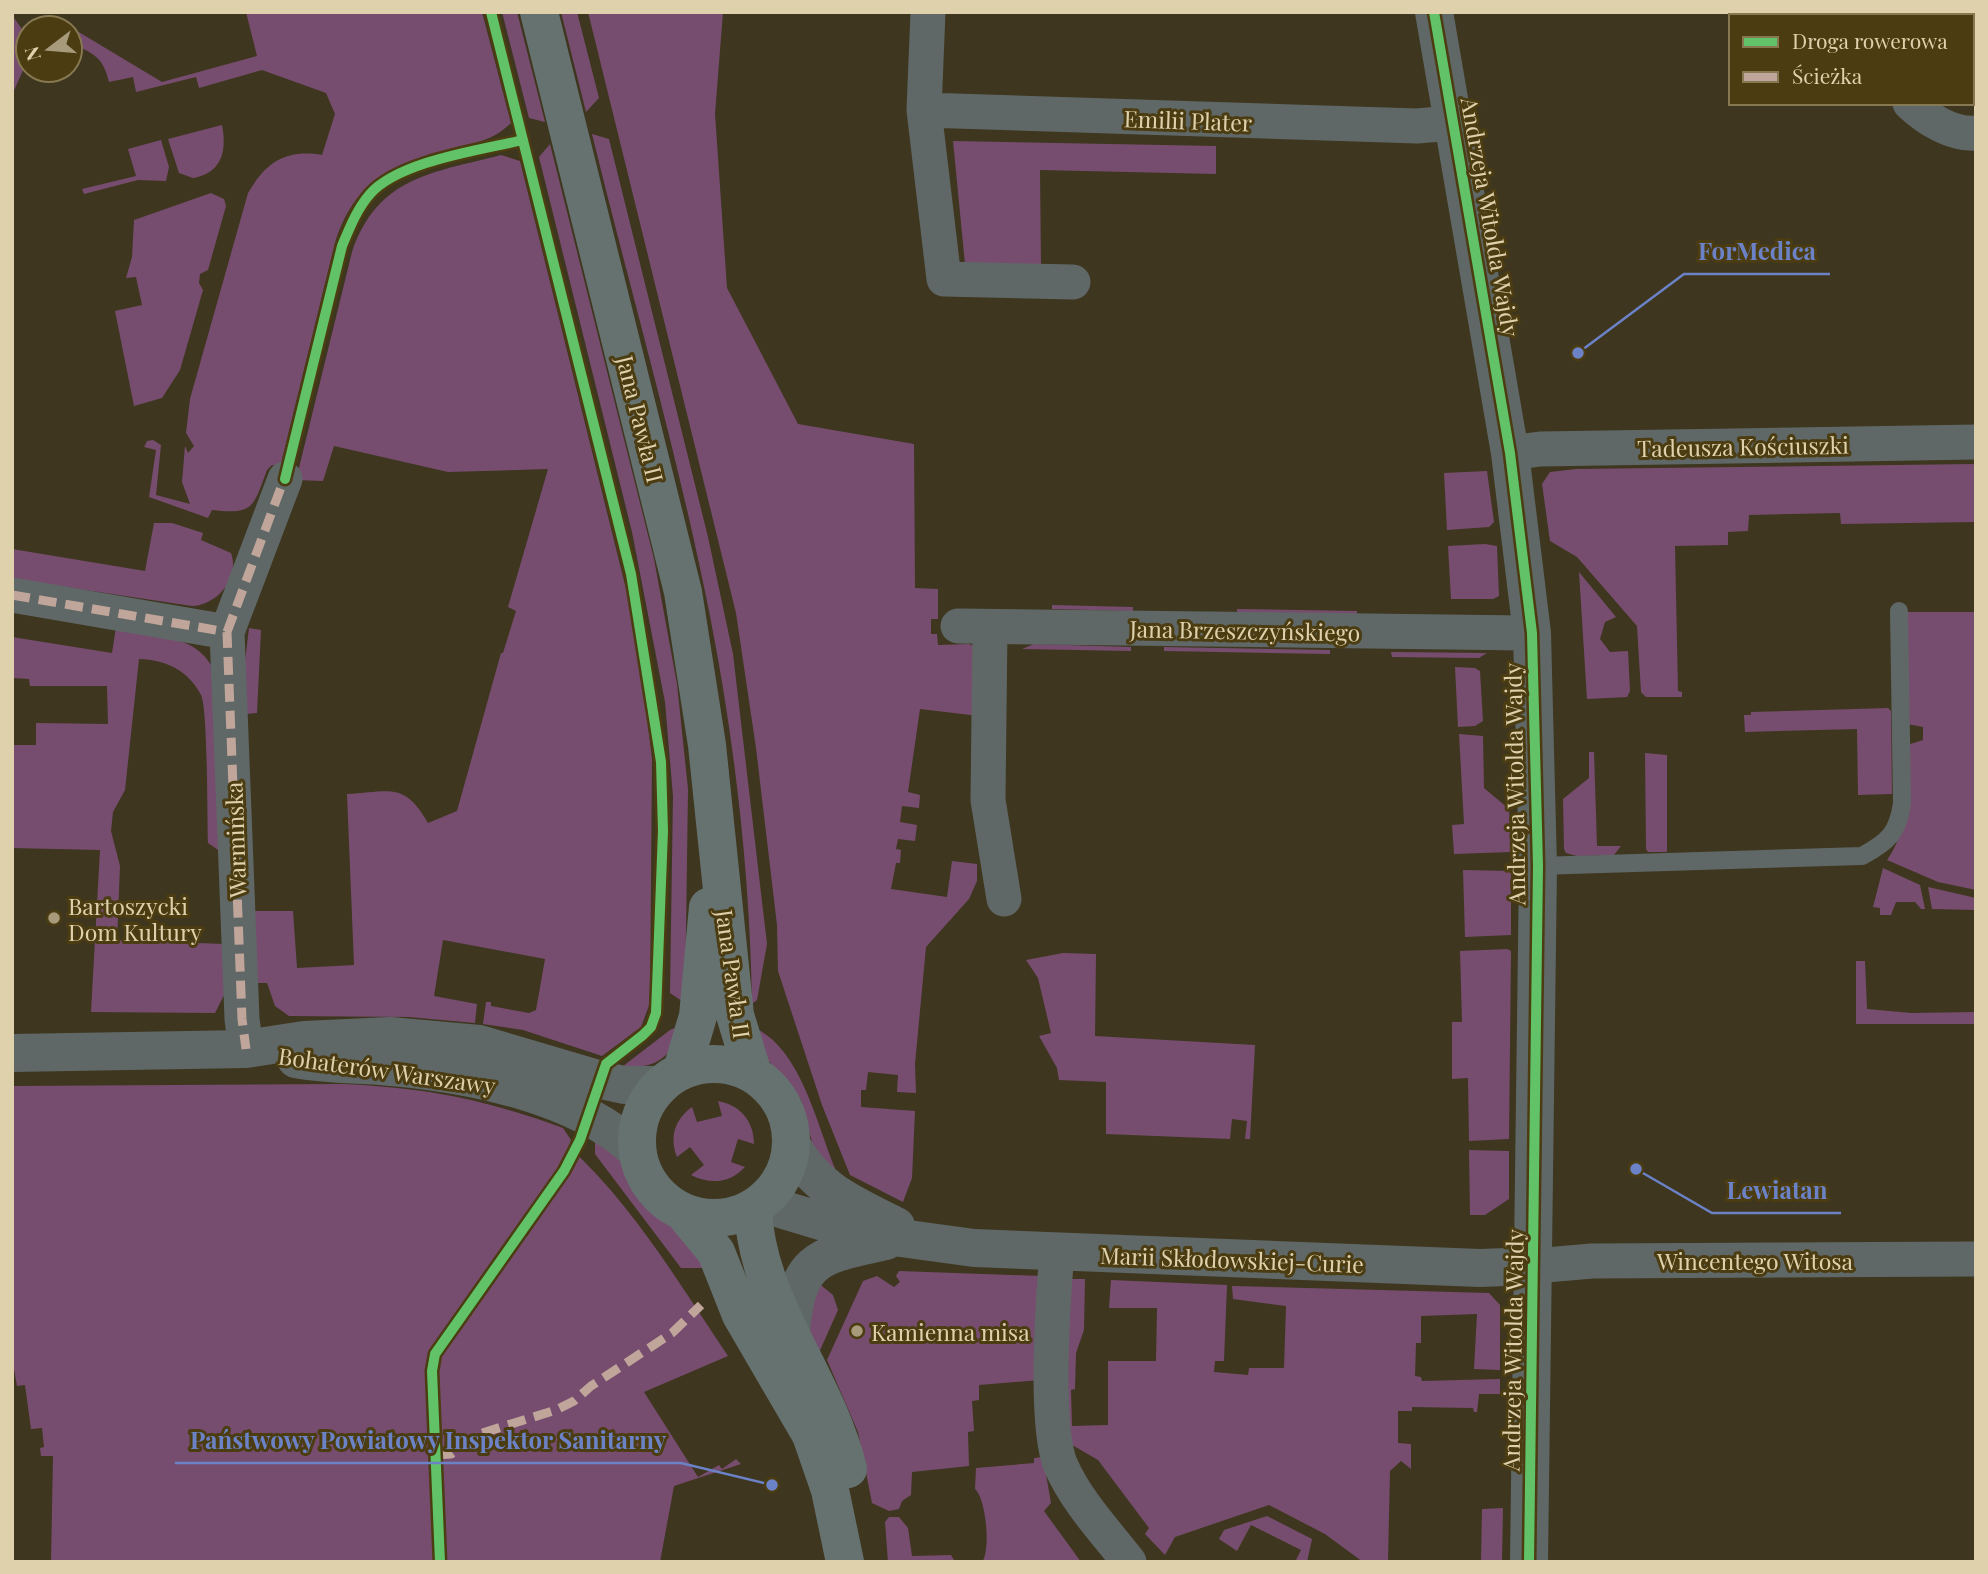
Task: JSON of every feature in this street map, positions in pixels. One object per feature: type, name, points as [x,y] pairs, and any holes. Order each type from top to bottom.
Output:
[{"type":"main road","name":"Jana Pawła II","points":[[539,12],[683,592],[704,719],[735,1015],[753,1074]]},
{"type":"main road","name":"Jana Pawła II","points":[[671,1078],[698,1016],[714,832]]},
{"type":"main road","points":[[683,1212],[715,1219],[738,1215],[757,1206],[783,1177],[791,1144],[790,1127],[782,1103],[753,1074],[718,1063],[671,1078],[641,1115],[637,1151],[644,1174],[652,1187],[683,1212],[716,1252],[741,1315],[811,1435],[830,1490],[844,1556]]},
{"type":"main road","points":[[757,1206],[761,1261],[791,1333],[828,1405],[844,1450],[850,1508],[844,1556]]},
{"type":"street","points":[[928,12],[924,110],[944,279],[1073,282]]},
{"type":"street","name":"Andrzeja Witolda Wajdy","points":[[1434,12],[1510,453],[1532,633],[1538,866],[1529,1562]]},
{"type":"street","points":[[1912,105],[1926,118],[1965,134],[1976,133]]},
{"type":"street","name":"Emilii Plater","points":[[924,110],[1417,126],[1452,122]]},
{"type":"street","name":"Tadeusza Kościuszki","points":[[1510,453],[1540,449],[1976,442]]},
{"type":"street","name":"Warmińska","points":[[246,1049],[242,1018],[228,632],[285,479]]},
{"type":"street","points":[[12,595],[228,632]]},
{"type":"street","name":"Jana Brzeszczyńskiego","points":[[1004,900],[988,800],[974,626],[1532,633]]},
{"type":"street","name":"Bohaterów Warszawy","points":[[12,1053],[246,1049],[363,1036],[432,1039],[501,1050],[624,1085],[671,1078]]},
{"type":"street","name":"Bohaterów Warszawy","points":[[246,1049],[308,1061],[428,1071],[506,1087],[608,1126],[637,1151]]},
{"type":"street","name":"Marii Skłodowskiej-Curie","points":[[791,1144],[800,1161],[818,1182],[914,1241]]},
{"type":"street","name":"Marii Skłodowskiej-Curie","points":[[757,1206],[779,1206],[857,1232],[914,1241],[1057,1252],[1480,1268],[1534,1266]]},
{"type":"street","points":[[791,1333],[795,1296],[811,1266],[836,1253],[914,1241]]},
{"type":"street","points":[[1057,1252],[1052,1324],[1054,1425],[1060,1463],[1078,1499],[1129,1562]]},
{"type":"street","name":"Wincentego Witosa","points":[[1534,1266],[1592,1261],[1976,1259]]},
{"type":"lane","points":[[1538,866],[1862,856],[1885,844],[1899,823],[1902,803],[1899,611]]},
{"type":"shaded area","points":[[246,12],[482,12],[511,123],[486,139],[435,153],[396,168],[365,190],[353,205],[342,224],[334,247],[280,468],[272,465],[267,470],[250,506],[236,511],[212,510],[208,518],[149,497],[156,450],[144,447],[147,441],[153,440],[161,445],[156,495],[190,504],[182,482],[185,446],[188,453],[194,446],[186,433],[190,399],[248,193],[262,173],[278,160],[298,154],[322,155],[335,114],[326,93],[262,70],[199,88],[196,77],[136,92],[133,77],[109,82],[104,66],[84,49],[84,35],[162,82],[257,56]]},
{"type":"shaded area","points":[[502,12],[517,12],[545,122],[529,118]]},
{"type":"shaded area","points":[[561,12],[577,12],[599,98],[586,112]]},
{"type":"shaded area","points":[[588,12],[723,12],[715,114],[727,288],[798,424],[914,444],[915,588],[938,589],[938,619],[931,619],[931,634],[937,634],[938,645],[969,644],[976,647],[979,716],[920,709],[908,792],[920,795],[919,808],[902,806],[900,822],[917,825],[915,841],[898,839],[896,849],[901,850],[900,863],[896,863],[891,889],[947,897],[952,861],[977,864],[977,881],[969,899],[926,947],[915,1064],[916,1093],[897,1092],[898,1075],[868,1072],[866,1090],[861,1090],[861,1107],[915,1111],[912,1178],[903,1202],[850,1175],[822,1105],[778,971],[777,925],[756,748],[736,613]]},
{"type":"shaded area","points":[[12,15],[14,84],[17,84],[12,95]]},
{"type":"shaded area","points":[[222,125],[223,152],[216,166],[193,178],[179,173],[168,139]]},
{"type":"shaded area","points":[[592,134],[609,139],[708,537],[733,654],[767,944],[757,1000],[752,1004],[740,809],[719,664],[684,495]]},
{"type":"shaded area","points":[[161,140],[169,167],[166,181],[138,180],[84,194],[82,189],[136,176],[128,149]]},
{"type":"shaded area","points":[[953,141],[1216,146],[1216,174],[1040,170],[1041,265],[965,264]]},
{"type":"shaded area","points":[[550,144],[654,559],[677,684],[688,789],[685,1003],[670,993],[673,796],[665,702],[632,532],[539,157]]},
{"type":"shaded area","points":[[501,155],[520,161],[627,593],[643,682],[652,759],[650,1003],[641,1027],[602,1056],[523,1030],[483,1024],[486,1002],[491,1002],[491,1006],[529,1013],[536,1010],[545,959],[443,940],[434,996],[477,1004],[475,1023],[409,1017],[289,1016],[275,1006],[267,983],[257,983],[254,911],[293,911],[297,968],[354,965],[347,794],[395,792],[411,800],[428,823],[457,811],[501,653],[516,611],[508,607],[548,469],[448,472],[334,446],[323,481],[296,480],[352,252],[363,227],[377,207],[411,182],[453,167]]},
{"type":"shaded area","points":[[211,193],[224,199],[226,206],[208,270],[200,274],[199,283],[203,290],[180,370],[162,398],[134,406],[115,311],[142,305],[136,277],[126,278],[132,257],[134,220]]},
{"type":"shaded area","points":[[1976,464],[1976,522],[1841,524],[1840,513],[1749,515],[1748,531],[1728,532],[1728,545],[1675,546],[1678,691],[1682,692],[1682,697],[1646,697],[1641,692],[1637,626],[1577,557],[1550,541],[1542,484],[1550,472],[1576,469]]},
{"type":"shaded area","points":[[1487,471],[1494,522],[1489,527],[1447,530],[1444,473]]},
{"type":"shaded area","points":[[154,523],[172,523],[203,533],[201,540],[231,553],[232,572],[218,595],[210,601],[192,606],[12,579],[12,549],[145,571]]},
{"type":"shaded area","points":[[1448,546],[1497,546],[1499,596],[1493,599],[1451,599]]},
{"type":"shaded area","points":[[1579,572],[1616,617],[1605,622],[1600,639],[1610,652],[1628,651],[1630,691],[1627,697],[1587,699]]},
{"type":"shaded area","points":[[1052,605],[1133,607],[1133,611],[1052,609]]},
{"type":"shaded area","points":[[1237,609],[1357,611],[1357,615],[1237,613]]},
{"type":"shaded area","points":[[1906,612],[1976,612],[1976,890],[1938,882],[1887,860],[1895,847],[1904,819],[1907,745],[1923,740],[1923,727],[1907,724]]},
{"type":"shaded area","points":[[116,627],[184,642],[206,657],[213,669],[221,852],[208,843],[206,742],[201,695],[183,673],[158,662],[139,659],[125,790],[113,812],[111,831],[120,866],[117,940],[224,944],[224,995],[215,1013],[91,1012],[100,850],[12,848],[12,745],[36,745],[36,723],[108,724],[107,686],[30,686],[29,679],[12,678],[12,637],[112,653]]},
{"type":"shaded area","points":[[249,628],[261,630],[257,713],[247,714],[245,661]]},
{"type":"shaded area","points":[[1034,644],[1131,647],[1131,651],[1022,649]]},
{"type":"shaded area","points":[[1164,647],[1330,650],[1330,654],[1164,651]]},
{"type":"shaded area","points":[[1391,652],[1487,653],[1479,658],[1392,657]]},
{"type":"shaded area","points":[[1455,667],[1475,668],[1480,671],[1483,721],[1475,726],[1458,727]]},
{"type":"shaded area","points":[[1888,708],[1891,711],[1892,794],[1858,795],[1857,729],[1745,732],[1744,715],[1751,715],[1751,712]]},
{"type":"shaded area","points":[[1459,734],[1483,736],[1484,788],[1509,809],[1511,852],[1454,854],[1452,825],[1464,824]]},
{"type":"shaded area","points":[[1589,752],[1594,752],[1597,846],[1621,846],[1614,855],[1577,856],[1566,853],[1564,849],[1563,799],[1589,778]]},
{"type":"shaded area","points":[[1645,753],[1667,755],[1667,852],[1648,852],[1646,849]]},
{"type":"shaded area","points":[[1883,868],[1920,885],[1925,909],[1921,909],[1915,902],[1896,902],[1891,915],[1880,915],[1880,908],[1873,907]]},
{"type":"shaded area","points":[[1463,870],[1511,871],[1511,935],[1465,937]]},
{"type":"shaded area","points":[[1928,887],[1976,898],[1976,910],[1932,909]]},
{"type":"shaded area","points":[[1460,951],[1511,951],[1509,1139],[1469,1141],[1468,1078],[1452,1079],[1452,1022],[1462,1022]]},
{"type":"shaded area","points":[[1063,953],[1096,954],[1095,1036],[1255,1045],[1250,1139],[1245,1139],[1247,1121],[1232,1119],[1230,1139],[1106,1134],[1106,1082],[1059,1080],[1057,1068],[1039,1036],[1051,1033],[1038,978],[1026,960]]},
{"type":"shaded area","points":[[1856,961],[1865,961],[1867,1009],[1911,1013],[1976,1012],[1976,1024],[1856,1024]]},
{"type":"shaded area","points":[[684,1024],[672,1047],[660,1060],[653,1064],[618,1070],[670,1030]]},
{"type":"shaded area","points":[[752,1027],[769,1036],[795,1068],[835,1168],[835,1177],[815,1154],[801,1100],[767,1059]]},
{"type":"shaded area","points":[[343,1084],[402,1088],[481,1102],[563,1128],[571,1140],[569,1147],[635,1220],[728,1356],[644,1392],[698,1477],[719,1465],[722,1469],[736,1459],[741,1464],[674,1486],[660,1562],[51,1562],[53,1456],[41,1456],[40,1448],[44,1447],[42,1428],[31,1429],[25,1385],[17,1386],[12,1358],[12,1086]]},
{"type":"shaded area","points":[[718,1101],[733,1106],[744,1115],[751,1128],[754,1144],[738,1139],[731,1162],[745,1167],[727,1179],[713,1181],[691,1175],[704,1165],[690,1147],[677,1157],[674,1136],[681,1117],[692,1107],[697,1122],[722,1116]]},
{"type":"shaded area","points":[[595,1134],[618,1153],[630,1185],[642,1204],[670,1225],[709,1268],[681,1268],[595,1154]]},
{"type":"shaded area","points":[[1469,1150],[1509,1151],[1509,1199],[1485,1215],[1470,1215]]},
{"type":"shaded area","points":[[899,1271],[1041,1276],[1041,1380],[979,1385],[979,1400],[972,1401],[974,1431],[968,1432],[969,1466],[912,1472],[911,1495],[902,1501],[899,1509],[889,1511],[872,1503],[858,1432],[827,1360],[863,1281],[877,1276],[894,1287],[900,1282],[896,1276]]},
{"type":"shaded area","points":[[1072,1279],[1085,1279],[1084,1330],[1076,1353],[1075,1389],[1071,1390],[1072,1426],[1108,1425],[1108,1361],[1156,1361],[1157,1308],[1109,1308],[1111,1280],[1227,1285],[1224,1361],[1215,1361],[1214,1372],[1248,1375],[1249,1368],[1284,1368],[1286,1306],[1233,1299],[1232,1286],[1489,1293],[1500,1305],[1500,1370],[1474,1369],[1477,1314],[1421,1316],[1421,1343],[1416,1343],[1415,1376],[1421,1377],[1422,1381],[1500,1379],[1500,1394],[1479,1394],[1477,1412],[1474,1412],[1473,1408],[1412,1407],[1412,1411],[1398,1411],[1398,1443],[1411,1444],[1411,1469],[1401,1461],[1390,1471],[1388,1562],[1363,1562],[1325,1534],[1269,1505],[1175,1537],[1165,1555],[1145,1534],[1149,1528],[1098,1460],[1067,1442],[1063,1363]]},
{"type":"shaded area","points":[[817,1282],[833,1295],[838,1310],[817,1357],[809,1331]]},
{"type":"shaded area","points":[[1043,1457],[1051,1503],[1044,1511],[1081,1562],[982,1562],[986,1547],[986,1525],[982,1503],[975,1489],[976,1468],[1034,1463],[1034,1458]]},
{"type":"shaded area","points":[[1503,1508],[1502,1562],[1481,1562],[1482,1509]]},
{"type":"shaded area","points":[[1267,1516],[1312,1539],[1307,1562],[1295,1562],[1301,1550],[1251,1525],[1237,1551],[1219,1539],[1224,1530]]},
{"type":"shaded area","points":[[889,1517],[899,1517],[908,1528],[912,1556],[951,1555],[955,1562],[888,1562],[885,1522]]},
{"type":"marked path","points":[[227,632],[286,474]]},
{"type":"marked path","points":[[12,595],[227,632],[242,1019],[246,1049]]},
{"type":"marked path","points":[[435,1455],[451,1454],[479,1434],[556,1410],[574,1401],[591,1386],[672,1333],[701,1305]]},
{"type":"cycle path","points":[[440,1562],[432,1371],[435,1354],[564,1171],[580,1140],[606,1064],[651,1027],[656,1013],[663,831],[661,762],[631,574],[491,12]]},
{"type":"cycle path","points":[[1434,12],[1510,453],[1532,633],[1538,866],[1529,1562]]},
{"type":"cycle path","points":[[285,479],[342,246],[365,200],[383,183],[420,165],[523,140]]},
{"type":"place","name":"ForMedica","points":[[1578,353]]},
{"type":"place","name":"Bartoszycki Dom Kultury","points":[[54,918]]},
{"type":"place","name":"Lewiatan","points":[[1636,1169]]},
{"type":"place","name":"Kamienna misa","points":[[857,1331]]},
{"type":"place","name":"Państwowy Powiatowy Inspektor Sanitarny","points":[[772,1485]]}]
